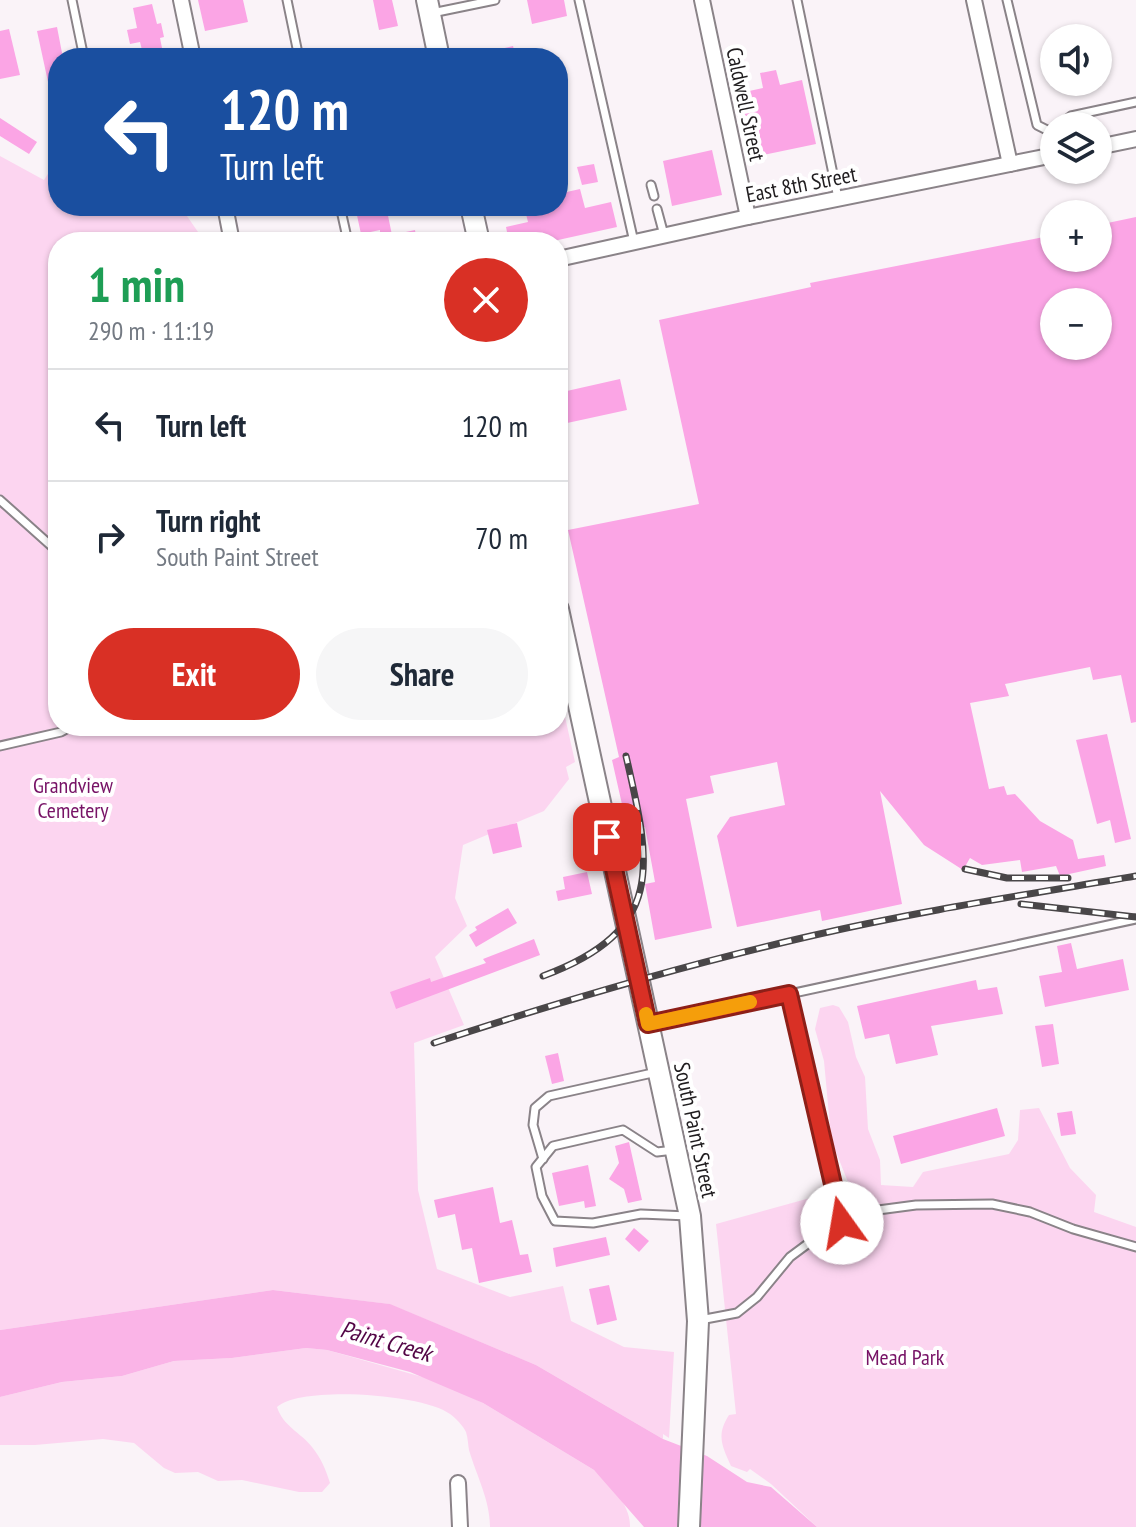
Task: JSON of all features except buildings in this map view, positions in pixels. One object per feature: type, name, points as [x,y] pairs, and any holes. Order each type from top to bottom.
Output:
[{"type":"main road","points":[[428,6],[437,48]]},
{"type":"main road","name":"South Paint Street","points":[[568,655],[690,1216],[698,1321],[689,1527]]},
{"type":"street","points":[[181,0],[191,48]]},
{"type":"street","name":"Caldwell Street","points":[[702,0],[748,217]]},
{"type":"street","points":[[974,0],[1010,164]]},
{"type":"street","points":[[1112,144],[1136,139]]},
{"type":"street","name":"East 8th Street","points":[[568,257],[1040,158]]},
{"type":"street","points":[[458,1483],[460,1527]]},
{"type":"lane","points":[[72,0],[82,48]]},
{"type":"lane","points":[[287,0],[297,48]]},
{"type":"lane","points":[[428,6],[495,0]]},
{"type":"lane","points":[[579,0],[634,242]]},
{"type":"lane","points":[[797,0],[838,198]]},
{"type":"lane","points":[[1007,0],[1037,125],[1040,126]]},
{"type":"lane","points":[[1090,112],[1136,102]]},
{"type":"lane","points":[[651,185],[654,196]]},
{"type":"lane","points":[[657,209],[664,235]]},
{"type":"lane","points":[[0,500],[48,543]]},
{"type":"lane","points":[[0,746],[48,735]]},
{"type":"lane","points":[[648,1024],[1136,919]]},
{"type":"lane","points":[[789,994],[842,1223]]},
{"type":"lane","points":[[543,1159],[533,1125],[535,1108],[549,1096],[659,1072]]},
{"type":"lane","points":[[677,1149],[657,1152],[623,1130],[553,1146],[536,1167],[542,1196],[555,1221],[593,1223],[641,1214],[690,1216]]},
{"type":"lane","points":[[698,1321],[737,1313],[757,1297],[790,1257],[863,1212],[916,1205],[992,1204],[1030,1212],[1073,1229],[1136,1247]]},
{"type":"green space","name":"Grandview Cemetery","points":[[0,156],[44,180],[48,174],[48,216],[187,216],[198,232],[48,232],[48,736],[568,736],[568,730],[575,762],[566,767],[569,779],[544,811],[463,845],[455,898],[467,926],[435,957],[464,1025],[414,1043],[418,1190],[437,1269],[510,1297],[563,1286],[571,1321],[624,1347],[674,1352],[669,1438],[663,1434],[663,1439],[536,1365],[389,1304],[273,1290],[0,1330]]},
{"type":"green space","name":"Mead Park","points":[[839,1007],[848,1022],[856,1057],[865,1077],[868,1129],[880,1160],[881,1185],[913,1187],[923,1172],[1009,1154],[1018,1140],[1020,1110],[1039,1108],[1070,1168],[1096,1195],[1094,1212],[1136,1227],[1136,1527],[817,1527],[771,1484],[750,1469],[747,1472],[731,1466],[722,1435],[729,1415],[736,1414],[716,1224],[850,1187],[834,1147],[824,1061],[815,1029],[820,1008]]},
{"type":"green space","points":[[306,1348],[327,1350],[440,1382],[483,1403],[594,1470],[623,1503],[630,1527],[490,1527],[485,1498],[466,1432],[461,1425],[452,1415],[436,1407],[390,1397],[310,1396],[290,1400],[277,1407],[283,1419],[321,1460],[330,1483],[322,1492],[299,1492],[242,1480],[218,1481],[198,1472],[175,1473],[164,1468],[134,1443],[103,1439],[0,1445],[0,1397],[62,1382],[122,1376],[174,1361],[232,1358]]},
{"type":"water","name":"Paint Creek","points":[[273,1290],[390,1304],[536,1365],[663,1439],[707,1456],[747,1482],[771,1487],[817,1527],[644,1527],[594,1470],[483,1403],[410,1372],[327,1350],[306,1348],[232,1358],[174,1361],[122,1376],[62,1382],[0,1397],[0,1330]]},
{"type":"railway","points":[[543,976],[583,958],[612,937],[630,915],[640,889],[643,861],[641,829],[626,756]]},
{"type":"railway","points":[[965,869],[1007,878],[1068,878]]},
{"type":"railway","points":[[434,1043],[616,986],[802,938],[926,912],[1136,876]]},
{"type":"railway","points":[[1021,904],[1136,917]]},
{"type":"slow traffic","points":[[646,1014],[648,1024],[750,1002]]},
{"type":"route","points":[[607,837],[648,1024],[789,994],[842,1223]]}]
